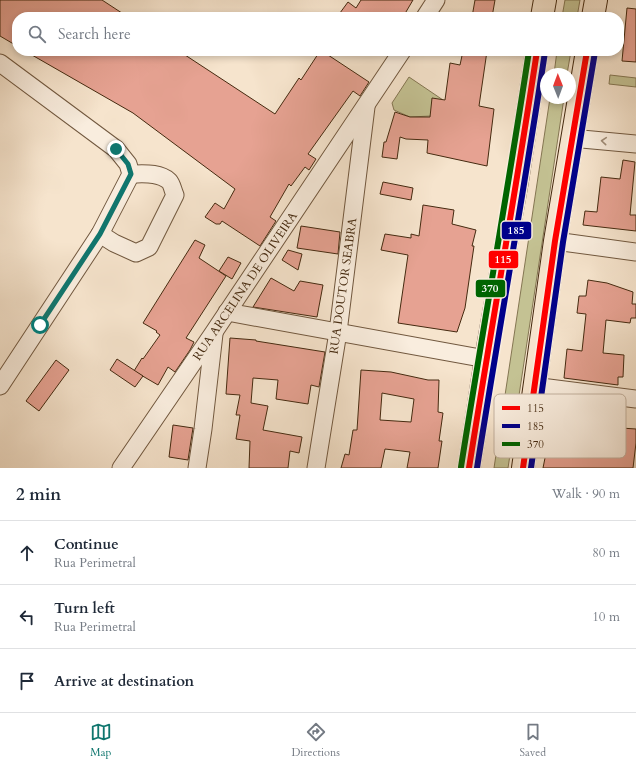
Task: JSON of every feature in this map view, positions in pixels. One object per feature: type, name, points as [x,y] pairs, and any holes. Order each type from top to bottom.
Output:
[{"type":"highway","points":[[543,12],[545,0]]},
{"type":"highway","points":[[594,12],[596,0]]},
{"type":"highway","points":[[469,468],[536,56]]},
{"type":"highway","points":[[533,394],[571,138],[586,56]]},
{"type":"highway","points":[[523,468],[524,458]]},
{"type":"street","points":[[428,12],[436,0]]},
{"type":"street","name":"RUA ARCELINA DE OLIVEIRA","points":[[122,468],[399,56]]},
{"type":"street","points":[[0,63],[116,149],[128,164],[131,174],[100,234],[0,386]]},
{"type":"street","name":"RUA DOUTOR SEABRA","points":[[316,468],[338,332],[367,103]]},
{"type":"street","points":[[571,138],[636,144]]},
{"type":"street","points":[[100,234],[114,243],[136,253],[149,247],[175,195],[170,181],[165,178],[150,174],[131,174]]},
{"type":"street","points":[[555,241],[636,252]]},
{"type":"street","points":[[227,312],[486,358]]},
{"type":"street","points":[[197,468],[214,332]]},
{"type":"street","points":[[534,386],[597,394]]},
{"type":"street","points":[[626,398],[636,399]]},
{"type":"shaded area","points":[[565,0],[580,0],[578,12],[563,12]]},
{"type":"shaded area","points":[[556,56],[570,56],[568,68],[555,68]]},
{"type":"shaded area","points":[[610,75],[636,78],[636,87],[609,84]]},
{"type":"shaded area","points":[[409,77],[443,100],[431,116],[410,117],[394,110],[392,103]]},
{"type":"shaded area","points":[[549,104],[563,104],[519,394],[505,394]]},
{"type":"shaded area","points":[[496,458],[510,458],[508,468],[494,468]]},
{"type":"building","points":[[0,0],[102,0],[120,12],[12,12],[12,43],[0,36]]},
{"type":"building","points":[[361,0],[413,0],[406,12],[341,12],[348,2],[356,8]]},
{"type":"building","points":[[475,0],[495,0],[493,12],[473,12]]},
{"type":"building","points":[[627,8],[636,9],[636,62],[622,61],[622,56],[624,56]]},
{"type":"building","points":[[34,56],[187,56],[275,114],[299,78],[301,80],[317,56],[330,56],[369,82],[360,96],[353,91],[308,154],[316,159],[309,170],[305,167],[291,186],[289,184],[270,217],[276,221],[260,246],[222,221],[220,224],[216,224],[205,217],[215,203],[224,209],[235,189],[133,113]]},
{"type":"building","points":[[462,56],[486,56],[479,106],[494,109],[487,166],[427,153],[428,140],[406,139],[400,137],[397,159],[382,157],[384,142],[386,142],[395,112],[410,117],[430,117],[432,98],[445,100],[450,63],[460,65]]},
{"type":"building","points":[[623,160],[635,162],[630,215],[636,215],[636,231],[583,225],[585,211],[597,212],[601,177],[620,179]]},
{"type":"building","points":[[383,182],[413,188],[411,200],[380,194]]},
{"type":"building","points":[[423,205],[454,210],[452,224],[476,230],[472,246],[474,246],[465,308],[457,332],[398,323],[408,255],[381,250],[385,234],[411,238],[411,234],[419,236]]},
{"type":"building","points":[[301,226],[340,232],[338,254],[297,248]]},
{"type":"building","points":[[195,240],[205,245],[199,258],[226,276],[186,338],[194,342],[190,350],[175,372],[168,367],[158,385],[134,371],[160,335],[156,332],[157,331],[143,323]]},
{"type":"building","points":[[288,250],[302,254],[298,270],[282,260]]},
{"type":"building","points":[[228,257],[241,263],[232,279],[219,271]]},
{"type":"building","points":[[271,278],[294,291],[300,281],[323,285],[317,317],[253,307]]},
{"type":"building","points":[[588,280],[607,283],[633,292],[632,304],[636,304],[636,318],[631,318],[630,323],[606,320],[603,353],[624,355],[623,377],[618,377],[618,385],[564,378],[567,349],[582,351],[586,314],[577,313],[579,296],[586,296]]},
{"type":"building","points":[[230,338],[256,340],[325,352],[319,387],[311,385],[308,404],[276,399],[278,380],[253,378],[251,403],[268,406],[263,430],[302,437],[299,453],[290,451],[288,468],[249,468],[250,441],[236,439],[240,415],[236,415],[240,395],[226,394]]},
{"type":"building","points":[[117,359],[143,376],[135,387],[110,370]]},
{"type":"building","points":[[56,360],[69,370],[39,411],[26,401]]},
{"type":"building","points":[[361,370],[391,372],[428,380],[439,380],[438,412],[443,413],[439,441],[442,441],[438,468],[407,468],[410,452],[385,449],[381,468],[341,468],[345,454],[349,455],[353,430],[357,430]],"holes":[[[382,393],[414,399],[411,422],[380,420]]]},
{"type":"building","points":[[173,425],[193,428],[188,460],[169,457]]},
{"type":"building","points":[[626,428],[636,429],[633,468],[543,468],[545,458],[626,458]]},
{"type":"transit line","name":"370","points":[[461,467],[528,56]]},
{"type":"transit line","name":"115","points":[[469,468],[536,56]]},
{"type":"transit line","name":"185","points":[[477,468],[544,56]]},
{"type":"transit line","name":"115","points":[[533,394],[555,241],[586,56]]},
{"type":"transit line","name":"185","points":[[541,394],[563,242],[594,56]]},
{"type":"transit line","name":"115","points":[[523,468],[524,458]]},
{"type":"transit line","name":"185","points":[[531,468],[532,458]]},
{"type":"route","points":[[40,325],[100,234],[131,174],[128,164],[116,149]]}]
